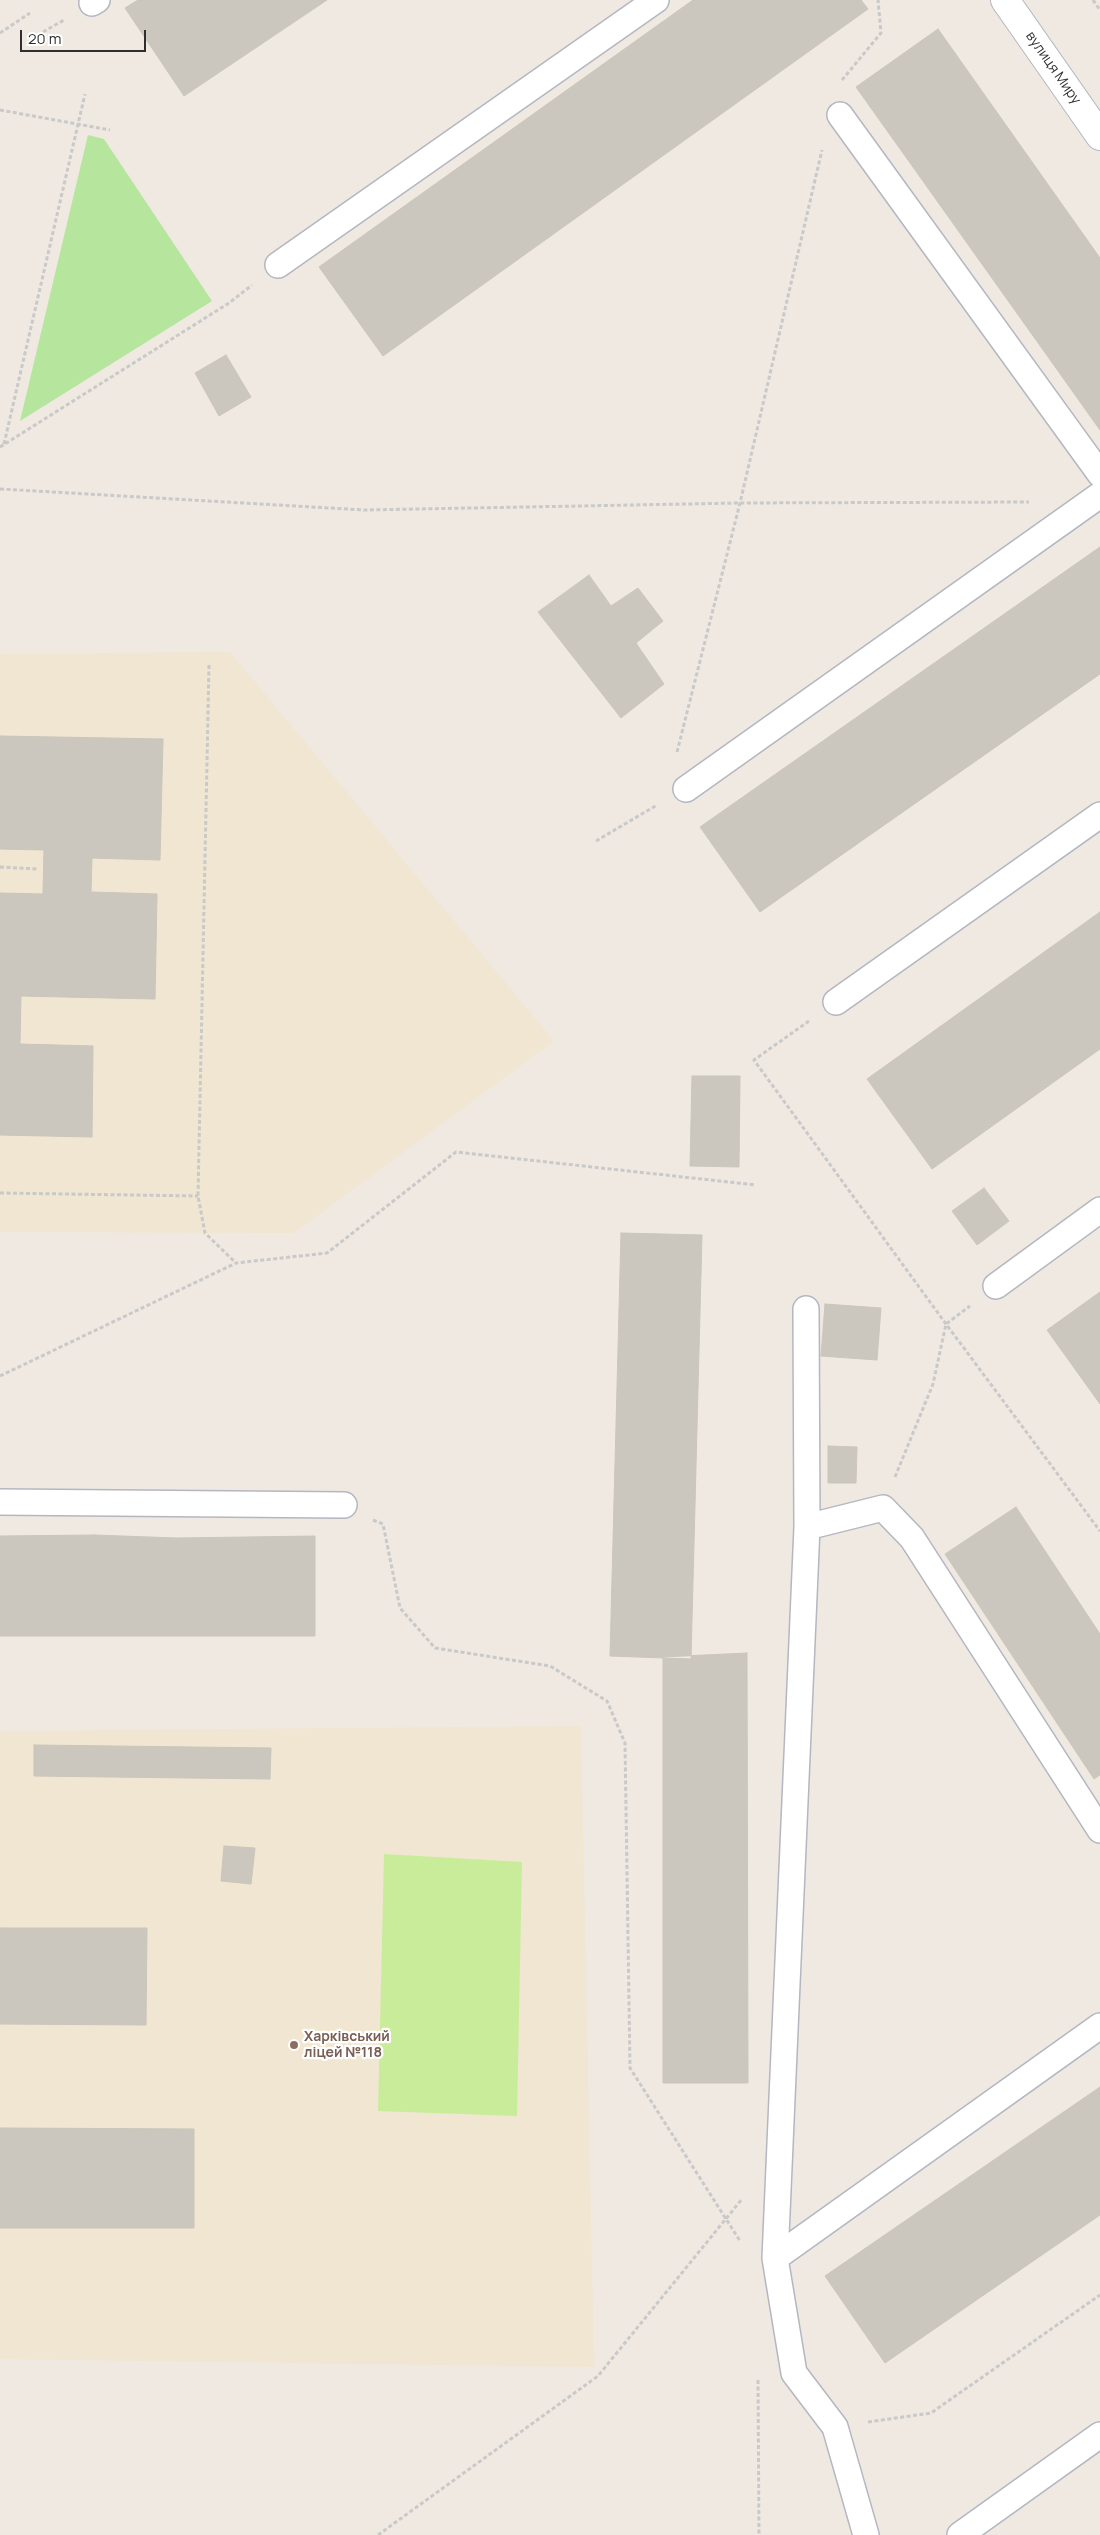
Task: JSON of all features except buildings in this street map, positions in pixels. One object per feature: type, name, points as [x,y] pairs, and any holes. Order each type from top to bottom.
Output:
[{"type":"street","name":"вулиця Миру","points":[[1005,0],[1100,136]]},
{"type":"lane","points":[[278,265],[656,0]]},
{"type":"lane","points":[[840,115],[1100,474]]},
{"type":"lane","points":[[686,789],[1100,495]]},
{"type":"lane","points":[[836,1002],[1100,815]]},
{"type":"lane","points":[[996,1286],[1100,1210]]},
{"type":"lane","points":[[806,1309],[807,1527],[775,2258],[794,2373],[835,2427],[866,2535]]},
{"type":"lane","points":[[0,1502],[344,1505]]},
{"type":"lane","points":[[807,1527],[883,1508],[912,1538],[1100,1830]]},
{"type":"lane","points":[[775,2258],[1100,2026]]},
{"type":"lane","points":[[960,2535],[1100,2435]]},
{"type":"path","points":[[836,86],[881,33],[878,0]]},
{"type":"path","points":[[1093,0],[1100,10]]},
{"type":"path","points":[[0,33],[30,13]]},
{"type":"path","points":[[2,446],[86,94]]},
{"type":"path","points":[[0,110],[110,130]]},
{"type":"path","points":[[677,753],[740,503],[823,145]]},
{"type":"path","points":[[2,446],[229,303]]},
{"type":"path","points":[[0,490],[364,510],[740,503],[1032,502]]},
{"type":"path","points":[[209,665],[198,1196],[206,1232],[236,1263]]},
{"type":"path","points":[[596,841],[686,789]]},
{"type":"path","points":[[0,868],[37,869]]},
{"type":"path","points":[[836,1002],[754,1060],[946,1324],[1100,1531]]},
{"type":"path","points":[[0,1376],[236,1263],[327,1253],[456,1152],[756,1185]]},
{"type":"path","points":[[0,1193],[198,1196]]},
{"type":"path","points":[[883,1508],[932,1384],[946,1324]]},
{"type":"path","points":[[344,1505],[383,1524],[400,1608],[435,1648],[550,1666],[607,1701],[625,1743],[630,2068],[742,2244]]},
{"type":"path","points":[[378,2535],[598,2376],[745,2194]]},
{"type":"path","points":[[835,2427],[931,2413],[1100,2295]]},
{"type":"path","points":[[758,2377],[760,2535]]},
{"type":"shaded area","points":[[230,652],[554,1041],[294,1233],[0,1232],[0,654]]},
{"type":"shaded area","name":"Харківський ліцей №118","points":[[581,1726],[594,2367],[0,2359],[0,1731]]},
{"type":"green space","points":[[88,135],[104,139],[212,301],[20,421]]},
{"type":"green space","points":[[384,1854],[522,1862],[517,2116],[378,2111]]},
{"type":"place","name":"Харківський ліцей №118","points":[[294,2045]]}]
